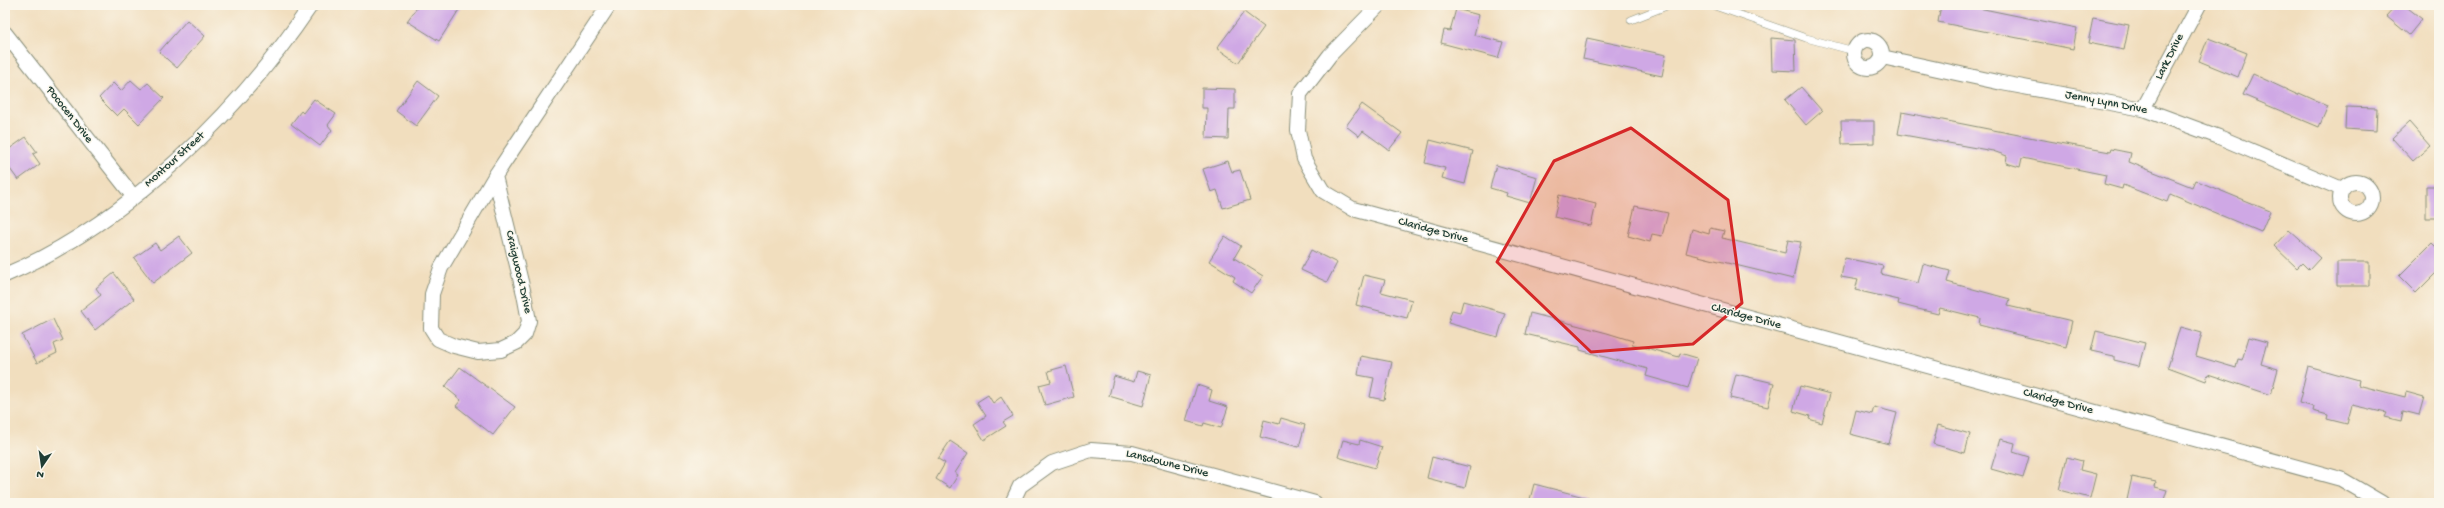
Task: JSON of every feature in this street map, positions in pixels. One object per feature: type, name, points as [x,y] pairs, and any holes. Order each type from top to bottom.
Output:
[{"type":"street","name":"Montour Street","points":[[5,275],[73,239],[162,174],[206,133],[270,59],[311,5]]},
{"type":"street","name":"Craigwood Drive","points":[[495,176],[524,294],[529,321],[524,334],[516,343],[501,350],[478,352],[454,346],[438,339],[430,328],[432,294],[441,268],[495,176],[609,5]]},
{"type":"street","name":"Claridge Drive","points":[[1378,5],[1330,55],[1300,94],[1298,130],[1304,159],[1323,191],[1352,209],[2341,479],[2382,503]]},
{"type":"street","name":"Lark Drive","points":[[2143,109],[2199,5]]},
{"type":"street","name":"Pococen Drive","points":[[5,33],[133,196]]},
{"type":"street","points":[[1871,40],[1880,46],[1882,57],[1876,66],[1865,68],[1856,62],[1854,51],[1860,42],[1871,40]]},
{"type":"street","name":"Jenny Lynn Drive","points":[[1882,57],[2002,83],[2143,109],[2219,138],[2342,189]]},
{"type":"street","name":"Lansdowne Drive","points":[[1012,503],[1020,486],[1052,463],[1091,450],[1132,453],[1315,503]]},
{"type":"lane","points":[[1631,20],[1670,5]]},
{"type":"lane","points":[[1712,5],[1806,38],[1854,51]]},
{"type":"highlighted area","points":[[1631,128],[1728,200],[1742,303],[1693,344],[1591,352],[1497,262],[1554,161]]},
{"type":"building","points":[[419,5],[462,5],[439,41],[407,21]]},
{"type":"building","points":[[1941,5],[1964,5],[2077,28],[2073,49],[1938,22]]},
{"type":"building","points":[[2396,5],[2404,5],[2422,19],[2409,35],[2386,16]]},
{"type":"building","points":[[1456,9],[1479,15],[1474,35],[1503,42],[1498,58],[1441,43],[1444,30],[1450,31]]},
{"type":"building","points":[[1244,12],[1264,27],[1238,63],[1217,48]]},
{"type":"building","points":[[2093,18],[2129,25],[2124,50],[2088,43]]},
{"type":"building","points":[[187,20],[205,36],[177,68],[159,52]]},
{"type":"building","points":[[1587,38],[1666,55],[1662,76],[1583,59]]},
{"type":"building","points":[[1771,38],[1795,40],[1796,71],[1772,70]]},
{"type":"building","points":[[2208,38],[2247,53],[2238,77],[2199,61]]},
{"type":"building","points":[[2253,74],[2298,95],[2299,93],[2328,106],[2319,127],[2243,95]]},
{"type":"building","points":[[131,80],[141,89],[148,83],[164,98],[139,124],[124,109],[117,116],[99,98],[113,83],[121,91]]},
{"type":"building","points":[[418,81],[438,96],[416,126],[396,111]]},
{"type":"building","points":[[1801,87],[1822,111],[1806,125],[1785,100]]},
{"type":"building","points":[[1202,88],[1235,89],[1235,109],[1229,109],[1228,139],[1206,138],[1207,108],[1202,108]]},
{"type":"building","points":[[314,99],[336,114],[328,125],[332,130],[320,146],[291,124],[301,111],[303,113]]},
{"type":"building","points":[[1362,104],[1402,133],[1389,150],[1363,131],[1359,136],[1346,126]]},
{"type":"building","points":[[2346,107],[2377,108],[2376,131],[2345,129]]},
{"type":"building","points":[[1902,112],[2110,152],[2111,149],[2131,153],[2129,162],[2192,187],[2195,180],[2270,211],[2261,232],[2170,194],[2167,202],[2123,185],[2122,189],[2104,184],[2106,175],[2022,158],[2020,167],[2006,163],[2007,156],[1993,151],[1898,134]]},
{"type":"building","points":[[1841,121],[1874,121],[1874,143],[1842,144]]},
{"type":"building","points":[[2409,122],[2430,146],[2413,161],[2392,138]]},
{"type":"building","points":[[26,137],[37,152],[33,154],[40,164],[18,180],[5,162],[5,152]]},
{"type":"building","points":[[1430,140],[1473,151],[1465,184],[1442,178],[1445,168],[1425,163]]},
{"type":"building","points":[[1228,161],[1232,172],[1240,170],[1250,200],[1223,208],[1217,190],[1211,192],[1203,169]]},
{"type":"building","points":[[1496,165],[1537,177],[1530,203],[1506,196],[1507,193],[1490,188]]},
{"type":"building","points":[[2426,186],[2439,186],[2439,218],[2426,218]]},
{"type":"building","points":[[1559,195],[1596,204],[1591,226],[1554,217]]},
{"type":"building","points":[[1635,206],[1668,213],[1662,236],[1652,234],[1650,242],[1628,236]]},
{"type":"building","points":[[1710,228],[1724,231],[1722,238],[1785,253],[1788,240],[1801,242],[1793,279],[1686,253],[1692,229],[1709,234]]},
{"type":"building","points":[[2289,230],[2320,258],[2309,270],[2302,263],[2297,268],[2274,246]]},
{"type":"building","points":[[179,236],[192,253],[153,283],[134,258],[155,243],[160,250]]},
{"type":"building","points":[[1225,236],[1241,246],[1234,258],[1263,276],[1251,293],[1233,281],[1235,277],[1209,261]]},
{"type":"building","points":[[2432,243],[2439,250],[2439,270],[2416,293],[2399,276]]},
{"type":"building","points":[[1311,250],[1337,263],[1327,282],[1301,270]]},
{"type":"building","points":[[1845,258],[1883,266],[1881,274],[1918,283],[1923,264],[1950,271],[1947,282],[2010,299],[2008,306],[2072,321],[2066,347],[1979,325],[1980,318],[1940,308],[1938,314],[1898,304],[1899,300],[1855,290],[1858,280],[1841,277]]},
{"type":"building","points":[[2337,262],[2369,262],[2369,286],[2337,286]]},
{"type":"building","points":[[114,273],[134,299],[95,330],[81,311],[101,295],[96,288]]},
{"type":"building","points":[[1364,275],[1385,280],[1381,292],[1412,300],[1407,318],[1356,305]]},
{"type":"building","points":[[1463,301],[1505,313],[1498,337],[1448,323],[1452,310],[1460,312]]},
{"type":"building","points":[[1530,313],[1607,333],[1633,341],[1632,344],[1679,357],[1680,353],[1697,358],[1688,388],[1646,376],[1648,369],[1580,350],[1580,347],[1525,334]]},
{"type":"building","points":[[53,319],[63,340],[54,344],[57,353],[37,363],[22,335]]},
{"type":"building","points":[[2180,327],[2202,333],[2196,356],[2236,368],[2238,359],[2242,360],[2249,337],[2267,342],[2261,364],[2278,369],[2271,395],[2208,374],[2206,381],[2168,367]]},
{"type":"building","points":[[2096,331],[2145,343],[2139,366],[2114,360],[2114,356],[2091,351]]},
{"type":"building","points":[[1361,356],[1392,362],[1384,400],[1370,397],[1374,378],[1358,375]]},
{"type":"building","points":[[1066,366],[1074,397],[1045,405],[1039,385],[1051,382],[1048,371]]},
{"type":"building","points":[[2308,366],[2359,380],[2358,385],[2405,397],[2406,392],[2424,397],[2419,415],[2403,411],[2401,421],[2384,417],[2386,413],[2352,405],[2347,424],[2327,419],[2328,415],[2313,411],[2314,407],[2299,403]]},
{"type":"building","points":[[460,367],[515,407],[493,435],[456,406],[461,400],[445,387]]},
{"type":"building","points":[[1137,371],[1151,375],[1143,406],[1109,396],[1114,376],[1134,382]]},
{"type":"building","points":[[1736,374],[1774,383],[1768,407],[1730,398]]},
{"type":"building","points":[[1197,385],[1212,390],[1209,401],[1228,407],[1221,428],[1204,423],[1203,426],[1186,421]]},
{"type":"building","points":[[1800,386],[1830,394],[1822,423],[1809,419],[1810,416],[1793,411]]},
{"type":"building","points":[[988,395],[993,403],[1001,397],[1013,416],[1003,422],[1006,426],[984,440],[974,424],[986,416],[977,402]]},
{"type":"building","points":[[1874,407],[1897,413],[1889,444],[1850,434],[1856,410],[1872,414]]},
{"type":"building","points":[[1281,418],[1305,425],[1299,447],[1260,437],[1264,420],[1279,424]]},
{"type":"building","points":[[1938,425],[1970,434],[1965,453],[1933,444]]},
{"type":"building","points":[[2000,439],[2015,443],[2013,452],[2029,457],[2023,478],[1991,469]]},
{"type":"building","points":[[1343,440],[1359,444],[1360,440],[1382,447],[1375,468],[1338,457]]},
{"type":"building","points":[[950,441],[968,453],[955,473],[958,475],[950,488],[936,479],[945,463],[938,459]]},
{"type":"building","points":[[1432,457],[1470,467],[1465,488],[1427,478]]},
{"type":"building","points":[[2067,457],[2082,461],[2080,470],[2096,474],[2090,498],[2059,490]]},
{"type":"building","points":[[2132,477],[2156,482],[2155,487],[2167,490],[2163,503],[2141,503],[2127,500]]},
{"type":"building","points":[[1534,484],[1588,498],[1588,503],[1529,503]]}]
